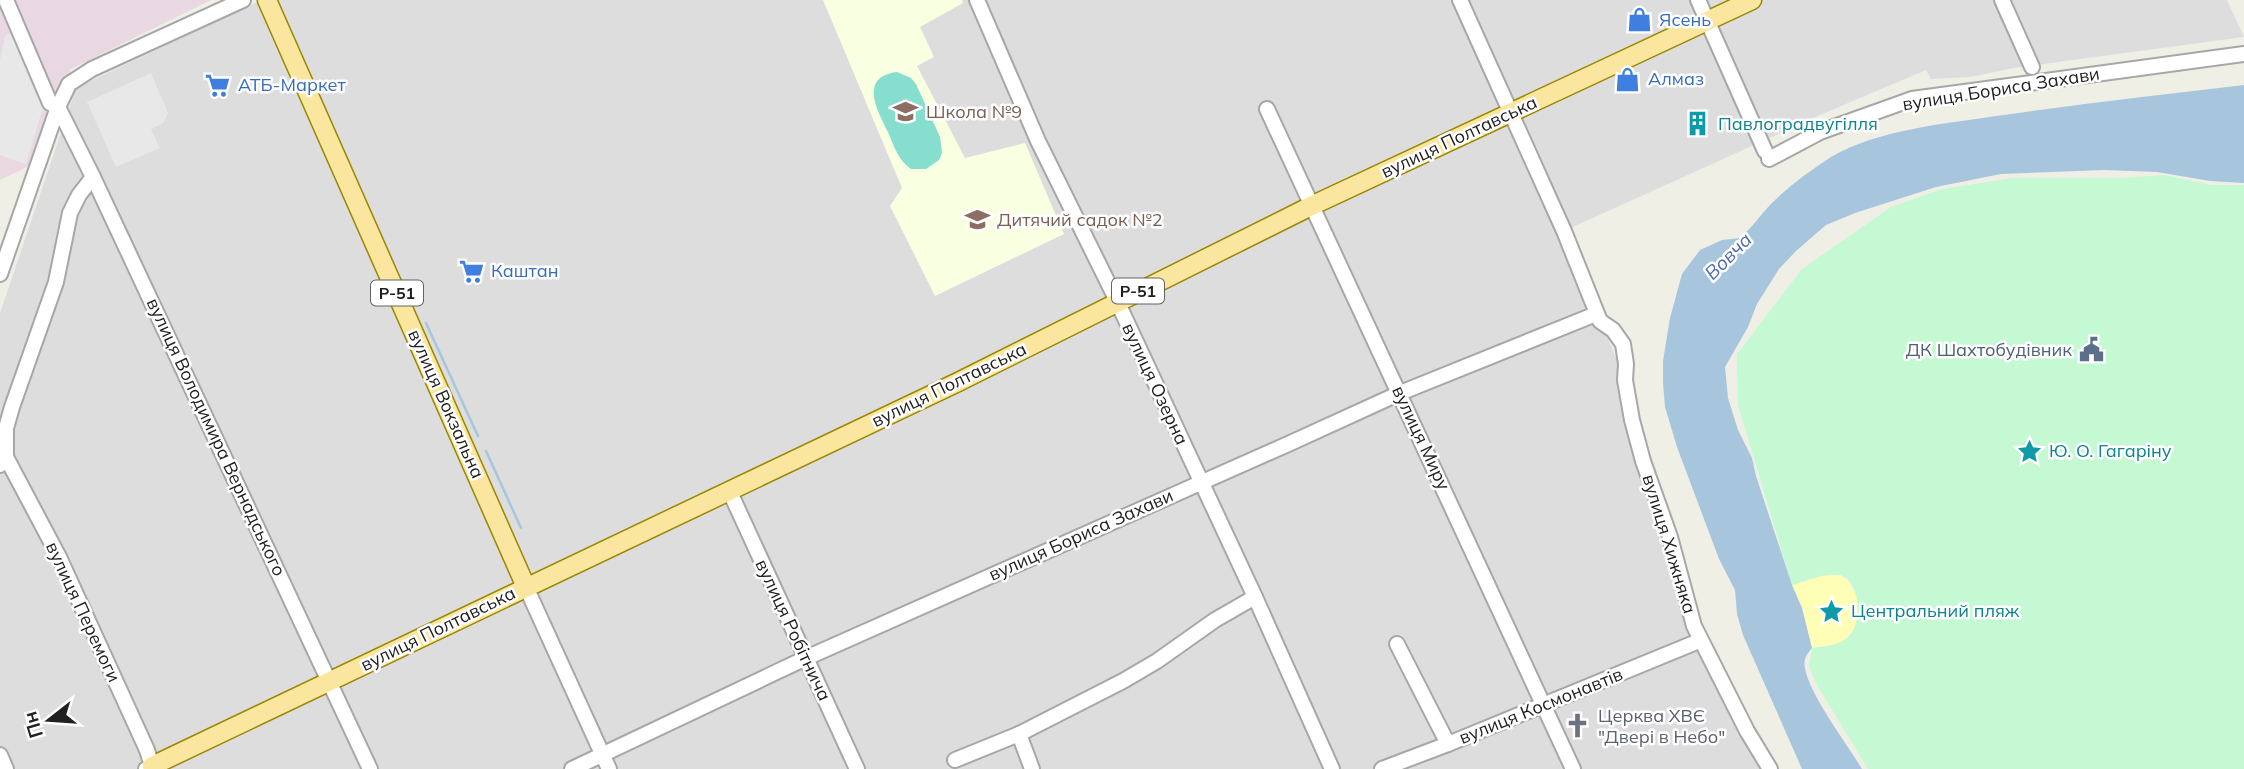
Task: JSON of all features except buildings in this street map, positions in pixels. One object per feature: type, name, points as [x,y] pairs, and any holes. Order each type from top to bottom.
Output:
[{"type":"main road","name":"вулиця Вокзальна","points":[[267,0],[526,587]]},
{"type":"main road","name":"вулиця Полтавська","points":[[151,768],[958,382],[1311,206],[1752,0]]},
{"type":"street","name":"вулиця Володимира Вернадського","points":[[6,0],[50,103],[58,107],[93,177],[370,769]]},
{"type":"street","points":[[0,274],[58,107],[69,84],[92,69],[243,0]]},
{"type":"street","name":"вулиця Озерна","points":[[977,0],[1038,141],[1117,301],[1332,769]]},
{"type":"street","points":[[1460,0],[1564,231],[1597,314]]},
{"type":"street","points":[[1698,0],[1707,21]]},
{"type":"street","points":[[2002,0],[2032,67]]},
{"type":"street","name":"вулиця Бориса Захави","points":[[1707,21],[1767,155],[1820,132],[1912,99],[2244,54]]},
{"type":"street","points":[[39,78],[69,84]]},
{"type":"street","name":"вулиця Миру","points":[[1267,109],[1573,769]]},
{"type":"street","points":[[3,461],[6,428],[56,282],[70,213],[79,195],[93,177]]},
{"type":"street","name":"вулиця Бориса Захави","points":[[572,769],[806,658],[1201,481],[1400,393],[1597,314]]},
{"type":"street","name":"вулиця Хижняка","points":[[1597,314],[1600,321],[1613,330],[1623,344],[1625,380],[1632,420],[1643,461],[1670,537],[1699,640],[1764,767]]},
{"type":"street","name":"вулиця Перемоги","points":[[3,461],[59,557],[147,750],[151,768]]},
{"type":"street","name":"вулиця Робітнича","points":[[729,490],[857,769]]},
{"type":"street","name":"вулиця Вокзальна","points":[[526,587],[609,769]]},
{"type":"street","points":[[955,760],[1019,734],[1123,681],[1255,597]]},
{"type":"street","name":"вулиця Космонавтів","points":[[1382,769],[1699,640]]},
{"type":"street","points":[[1397,644],[1448,744]]},
{"type":"street","points":[[1019,734],[1032,769]]},
{"type":"street","points":[[0,755],[6,769]]},
{"type":"shaded area","points":[[0,0],[211,0],[71,69],[31,165],[0,180]]},
{"type":"shaded area","points":[[261,0],[2227,0],[2244,37],[2013,68],[1971,77],[1931,79],[1926,70],[1564,231],[1625,380],[1699,641],[1770,769],[0,769],[0,313],[76,88]]},
{"type":"shaded area","points":[[823,0],[962,0],[963,3],[920,27],[934,57],[917,66],[965,158],[1025,143],[1064,234],[935,296],[890,206],[902,188]]},
{"type":"shaded area","points":[[14,32],[44,104],[26,164],[0,155],[0,60],[5,36]]},
{"type":"shaded area","points":[[897,72],[911,78],[916,84],[940,137],[942,153],[939,160],[926,169],[911,169],[903,161],[876,105],[874,88],[878,81],[885,75]]},
{"type":"shaded area","points":[[151,73],[168,113],[163,123],[151,129],[160,148],[116,167],[87,102]]},
{"type":"shaded area","points":[[2165,175],[2211,185],[2244,185],[2244,769],[1868,769],[1809,667],[1812,648],[1840,642],[1853,631],[1858,613],[1856,593],[1847,579],[1834,574],[1792,585],[1738,405],[1737,354],[1802,269],[1891,207],[1942,189],[2013,178],[2121,178]]},
{"type":"sand","name":"Центральний пляж","points":[[1841,575],[1854,590],[1857,600],[1854,630],[1839,644],[1812,648],[1802,608],[1792,585],[1821,576]]},
{"type":"water","name":"Вовча","points":[[2244,85],[2244,183],[2210,181],[2157,172],[2104,170],[2001,174],[1936,187],[1826,225],[1779,269],[1757,304],[1748,327],[1725,367],[1728,398],[1738,430],[1752,458],[1792,585],[1802,608],[1812,648],[1805,662],[1808,679],[1821,705],[1862,769],[1802,769],[1743,635],[1737,614],[1735,590],[1719,559],[1665,407],[1663,361],[1670,318],[1682,274],[1700,250],[1722,240],[1740,238],[1772,203],[1800,178],[1831,157],[1869,140],[1954,122]]},
{"type":"waterway","points":[[426,323],[478,436]]},
{"type":"waterway","points":[[486,451],[521,528]]},
{"type":"place","name":"Ясень","points":[[1639,20]]},
{"type":"place","name":"Алмаз","points":[[1628,79]]},
{"type":"place","name":"АТБ-Маркет","points":[[218,85]]},
{"type":"place","name":"Школа №9","points":[[906,112]]},
{"type":"place","name":"Павлоградвугілля","points":[[1698,124]]},
{"type":"place","name":"Дитячий садок №2","points":[[977,220]]},
{"type":"place","name":"Каштан","points":[[471,271]]},
{"type":"place","name":"ДК Шахтобудівник","points":[[2092,350]]},
{"type":"place","name":"Ю. О. Гагаріну","points":[[2029,451]]},
{"type":"place","name":"Центральний пляж","points":[[1831,611]]},
{"type":"place","name":"Церква ХВЄ \"Двері в Небо\"","points":[[1578,726]]}]
